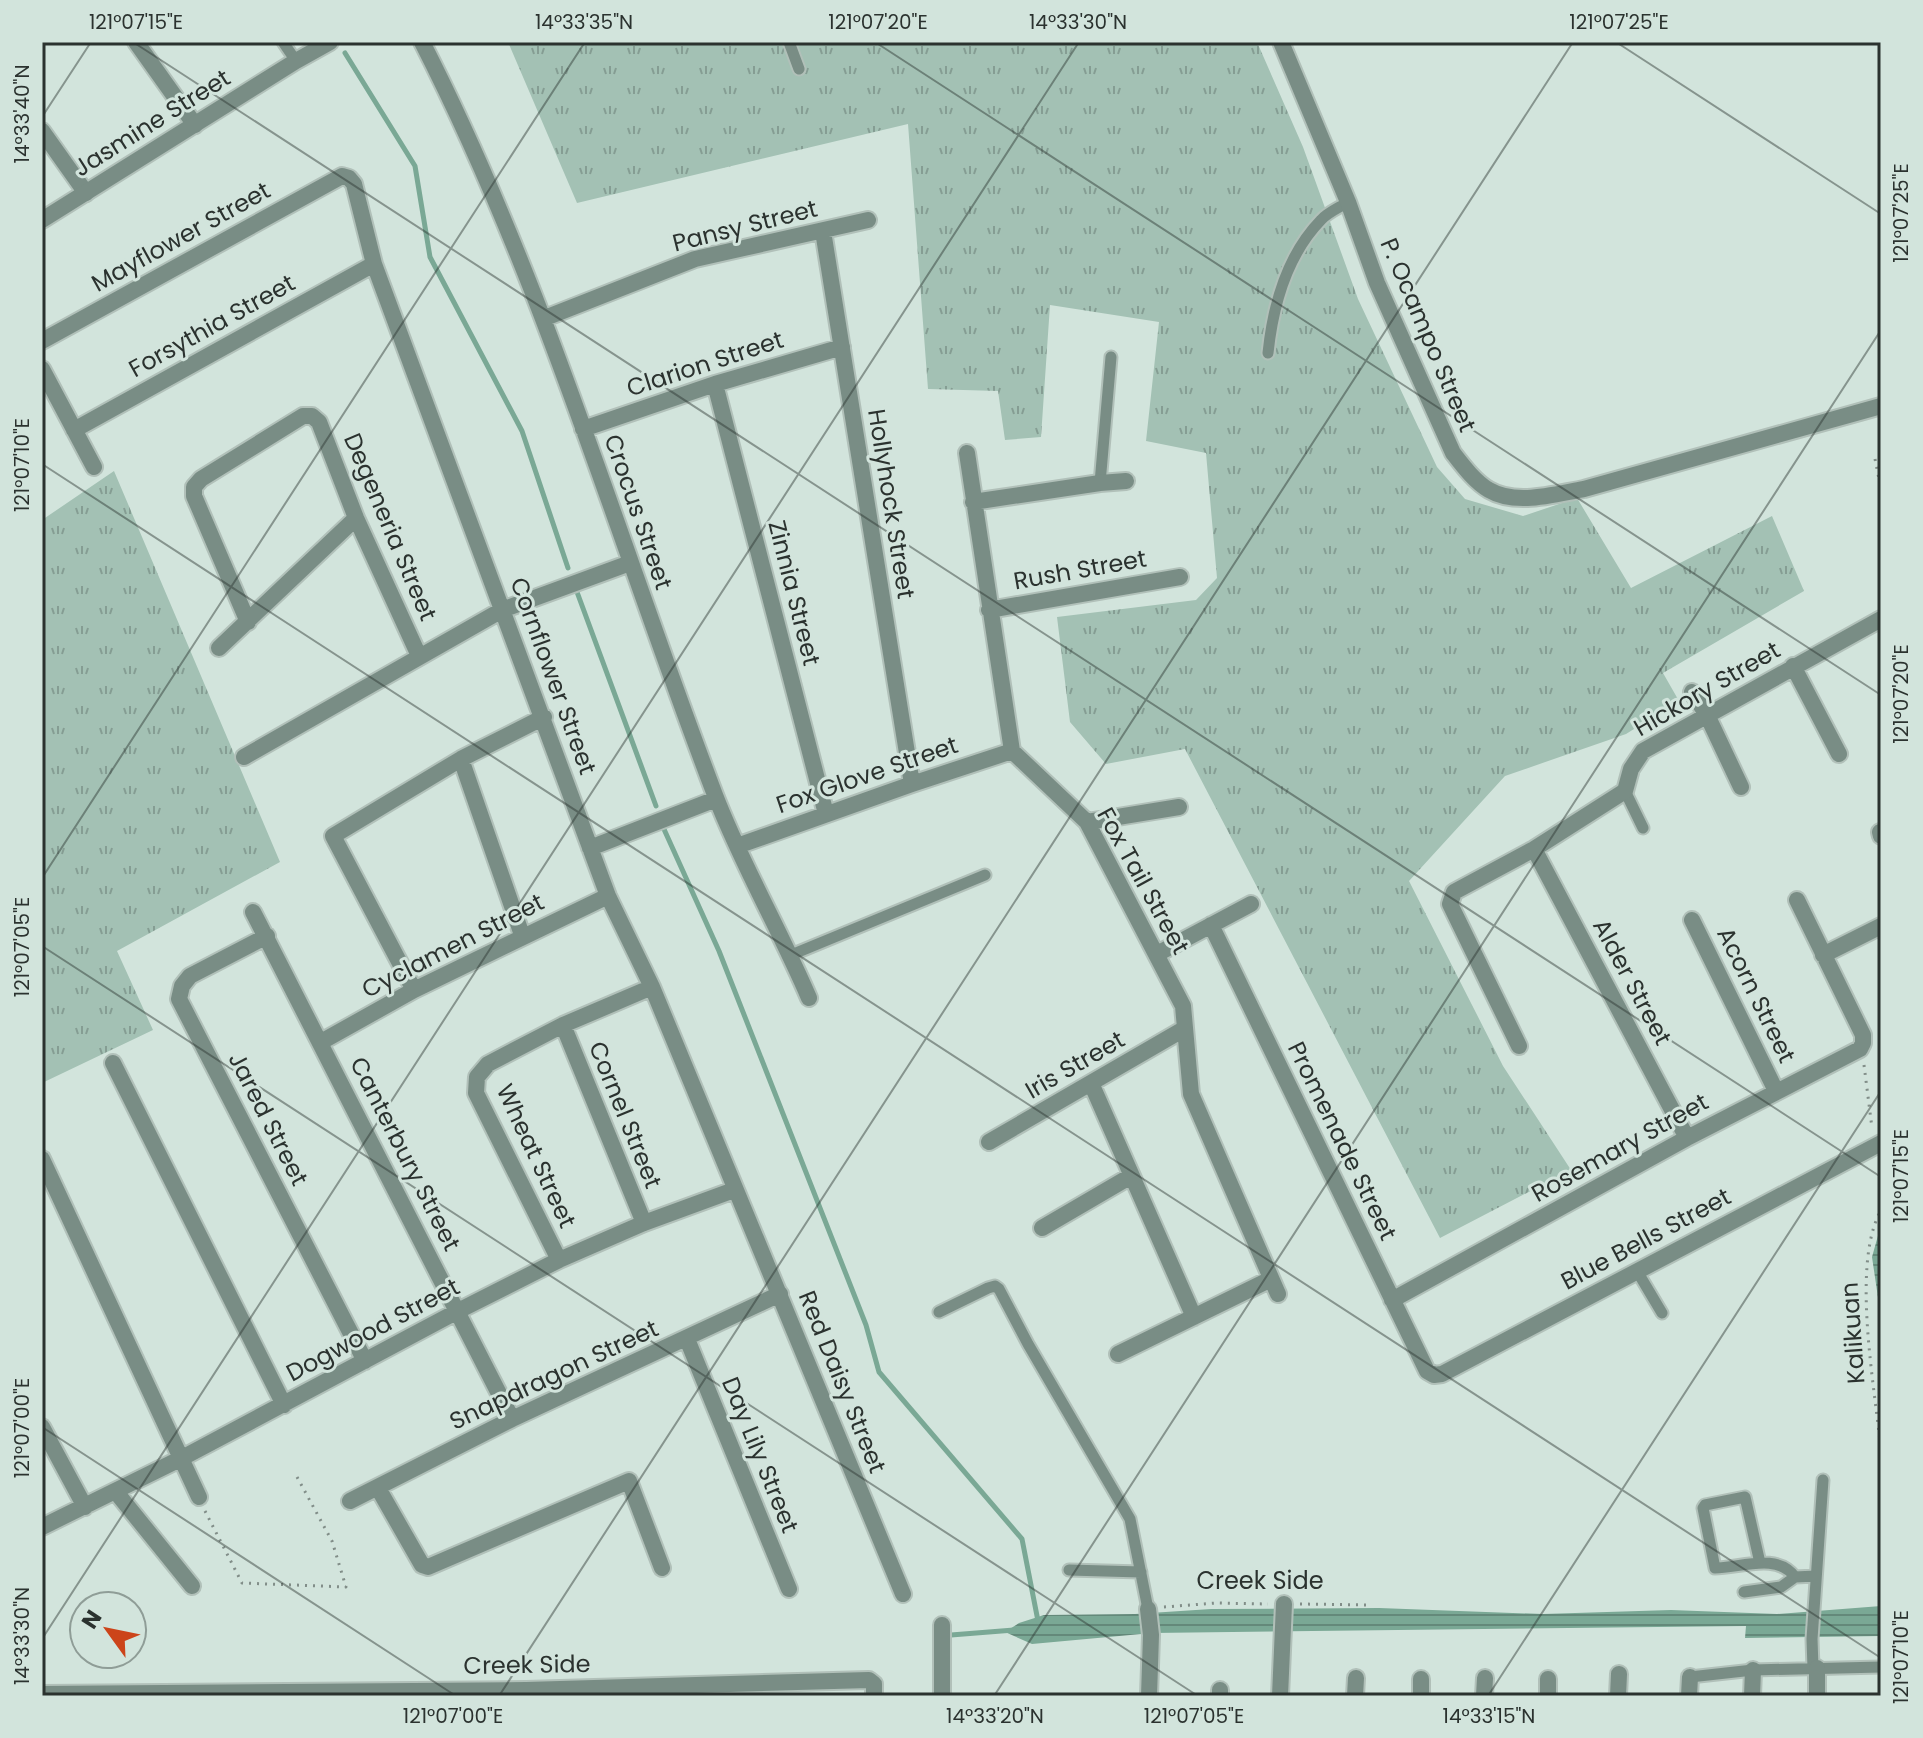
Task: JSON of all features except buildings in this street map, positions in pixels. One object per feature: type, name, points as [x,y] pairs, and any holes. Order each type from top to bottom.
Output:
[{"type":"street","points":[[136,42],[195,125]]},
{"type":"street","name":"Jasmine Street","points":[[42,220],[330,42]]},
{"type":"street","name":"Crocus Street","points":[[422,42],[455,107],[545,318],[716,799],[809,998]]},
{"type":"street","name":"P. Ocampo Street","points":[[1281,42],[1348,202],[1377,283],[1453,453],[1489,490],[1511,498],[1584,489],[1877,407]]},
{"type":"street","points":[[42,131],[86,193]]},
{"type":"street","name":"Cornflower Street","points":[[342,176],[354,184],[374,264],[608,896],[652,987],[734,1190]]},
{"type":"street","name":"Mayflower Street","points":[[42,341],[342,176]]},
{"type":"street","name":"Pansy Street","points":[[545,318],[695,259],[868,220]]},
{"type":"street","name":"Hollyhock Street","points":[[823,231],[912,784]]},
{"type":"street","name":"Forsythia Street","points":[[74,430],[374,264]]},
{"type":"street","name":"Clarion Street","points":[[583,429],[715,384],[842,347]]},
{"type":"street","points":[[42,369],[94,467]]},
{"type":"street","name":"Zinnia Street","points":[[715,384],[826,814]]},
{"type":"street","name":"Degeneria Street","points":[[248,622],[194,496],[194,487],[201,479],[303,416],[312,416],[319,422],[356,518],[419,656]]},
{"type":"street","points":[[967,453],[1012,751]]},
{"type":"street","points":[[973,502],[1126,481]]},
{"type":"street","points":[[219,648],[356,518]]},
{"type":"street","points":[[244,757],[502,610],[630,563]]},
{"type":"street","name":"Rush Street","points":[[989,610],[1180,577]]},
{"type":"street","name":"Hickory Street","points":[[1625,791],[1631,769],[1643,751],[1881,619]]},
{"type":"street","points":[[1793,666],[1839,754]]},
{"type":"street","points":[[1692,692],[1707,715],[1741,787]]},
{"type":"street","points":[[414,990],[333,836],[461,759],[544,717]]},
{"type":"street","name":"Fox Glove Street","points":[[737,846],[1012,751]]},
{"type":"street","name":"Fox Tail Street","points":[[1012,751],[1087,822],[1183,1006],[1191,1094],[1274,1287],[1194,1317]]},
{"type":"street","points":[[461,759],[522,935]]},
{"type":"street","points":[[1519,1046],[1450,904],[1454,892],[1534,849],[1625,791]]},
{"type":"street","points":[[590,848],[716,799]]},
{"type":"street","points":[[1087,822],[1179,807]]},
{"type":"street","name":"Alder Street","points":[[1534,849],[1687,1138]]},
{"type":"street","name":"Cyclamen Street","points":[[321,1042],[522,935],[608,896]]},
{"type":"street","points":[[1797,900],[1861,1042]]},
{"type":"street","points":[[1157,954],[1251,904]]},
{"type":"street","name":"Canterbury Street","points":[[253,912],[512,1419]]},
{"type":"street","name":"Acorn Street","points":[[1692,920],[1776,1091]]},
{"type":"street","name":"Promenade Street","points":[[1211,925],[1427,1371],[1434,1375]]},
{"type":"street","points":[[1823,955],[1881,926]]},
{"type":"street","name":"Jared Street","points":[[267,936],[190,976],[182,986],[179,999],[365,1361]]},
{"type":"street","name":"Wheat Street","points":[[559,1260],[476,1093],[477,1077],[488,1064],[563,1025],[652,987]]},
{"type":"street","name":"Cornel Street","points":[[563,1025],[644,1223]]},
{"type":"street","name":"Iris Street","points":[[989,1142],[1184,1029]]},
{"type":"street","name":"Rosemary Street","points":[[1392,1300],[1861,1042]]},
{"type":"street","points":[[113,1063],[284,1405]]},
{"type":"street","points":[[1091,1083],[1194,1317],[1118,1354]]},
{"type":"street","name":"Blue Bells Street","points":[[1434,1375],[1442,1374],[1878,1144]]},
{"type":"street","points":[[42,1159],[199,1497]]},
{"type":"street","points":[[1042,1228],[1131,1176]]},
{"type":"street","name":"Dogwood Street","points":[[42,1527],[182,1458],[559,1260],[644,1223],[734,1190]]},
{"type":"street","name":"Red Daisy Street","points":[[734,1190],[903,1594]]},
{"type":"street","name":"Snapdragon Street","points":[[350,1501],[512,1419],[780,1294]]},
{"type":"street","name":"Day Lily Street","points":[[687,1339],[789,1589]]},
{"type":"street","points":[[42,1427],[85,1507]]},
{"type":"street","points":[[378,1488],[422,1565],[428,1567],[629,1481],[662,1568]]},
{"type":"street","points":[[116,1492],[192,1586]]},
{"type":"street","points":[[1280,1696],[1284,1606]]},
{"type":"street","points":[[1148,1611],[1151,1635],[1149,1696]]},
{"type":"street","points":[[942,1625],[942,1696]]},
{"type":"street","points":[[1815,1668],[1817,1696]]},
{"type":"street","points":[[1752,1696],[1753,1670]]},
{"type":"street","points":[[1618,1696],[1619,1674]]},
{"type":"street","points":[[1689,1696],[1690,1677]]},
{"type":"street","points":[[1355,1696],[1356,1678]]},
{"type":"street","points":[[1484,1696],[1485,1678]]},
{"type":"street","points":[[1421,1679],[1421,1696]]},
{"type":"street","points":[[1548,1679],[1548,1696]]},
{"type":"street","name":"Creek Side","points":[[42,1694],[526,1693],[871,1688]]},
{"type":"lane","points":[[283,42],[296,61]]},
{"type":"lane","points":[[789,42],[799,69]]},
{"type":"lane","points":[[1268,353],[1283,279],[1295,255],[1323,218],[1348,202]]},
{"type":"lane","points":[[1100,483],[1111,357]]},
{"type":"lane","points":[[1625,791],[1643,828]]},
{"type":"lane","points":[[791,955],[985,875]]},
{"type":"lane","points":[[1637,1271],[1662,1313]]},
{"type":"lane","points":[[939,1312],[988,1288],[995,1286],[999,1289],[1130,1519],[1148,1611]]},
{"type":"lane","points":[[1815,1668],[1812,1639],[1823,1480]]},
{"type":"lane","points":[[1760,1563],[1745,1497],[1705,1505],[1703,1508],[1715,1568],[1760,1563],[1781,1565],[1795,1577]]},
{"type":"lane","points":[[1069,1570],[1141,1572]]},
{"type":"lane","points":[[1744,1592],[1781,1587],[1795,1577],[1816,1576]]},
{"type":"lane","points":[[1690,1677],[1753,1670],[1881,1667]]},
{"type":"path","points":[[1875,459],[1881,489]]},
{"type":"path","points":[[1861,1042],[1878,1144]]},
{"type":"path","name":"Kalikuan","points":[[1879,1214],[1873,1226],[1865,1281],[1881,1451]]},
{"type":"path","points":[[199,1497],[242,1583],[346,1587],[332,1541],[297,1477]]},
{"type":"path","name":"Creek Side","points":[[1148,1611],[1216,1603],[1371,1605]]},
{"type":"green space","points":[[508,42],[1257,42],[1303,147],[1358,299],[1437,467],[1465,499],[1523,516],[1577,498],[1631,588],[1772,516],[1804,591],[1663,673],[1679,701],[1626,734],[1505,776],[1409,881],[1503,1066],[1571,1170],[1440,1238],[1185,749],[1106,764],[1070,722],[1057,617],[1196,600],[1217,578],[1206,453],[1146,441],[1159,322],[1050,305],[1041,437],[1005,440],[998,391],[928,389],[908,124],[577,203]]},
{"type":"green space","points":[[114,471],[280,862],[117,951],[153,1030],[42,1083],[42,520]]},
{"type":"shaded area","points":[[1881,1225],[1881,1318],[1872,1257]]},
{"type":"shaded area","points":[[1881,1606],[1881,1636],[1745,1638],[1746,1626],[1152,1633],[1032,1644],[1005,1632],[1019,1623],[1044,1615],[1211,1609],[1379,1608],[1543,1614],[1671,1610],[1777,1614]]},
{"type":"waterway","points":[[345,53],[415,166],[430,257],[522,431],[568,568]]},
{"type":"waterway","points":[[577,592],[656,806]]},
{"type":"waterway","points":[[663,827],[719,951],[866,1325],[879,1372],[1022,1539],[1038,1621]]},
{"type":"waterway","points":[[951,1635],[1014,1630]]}]
